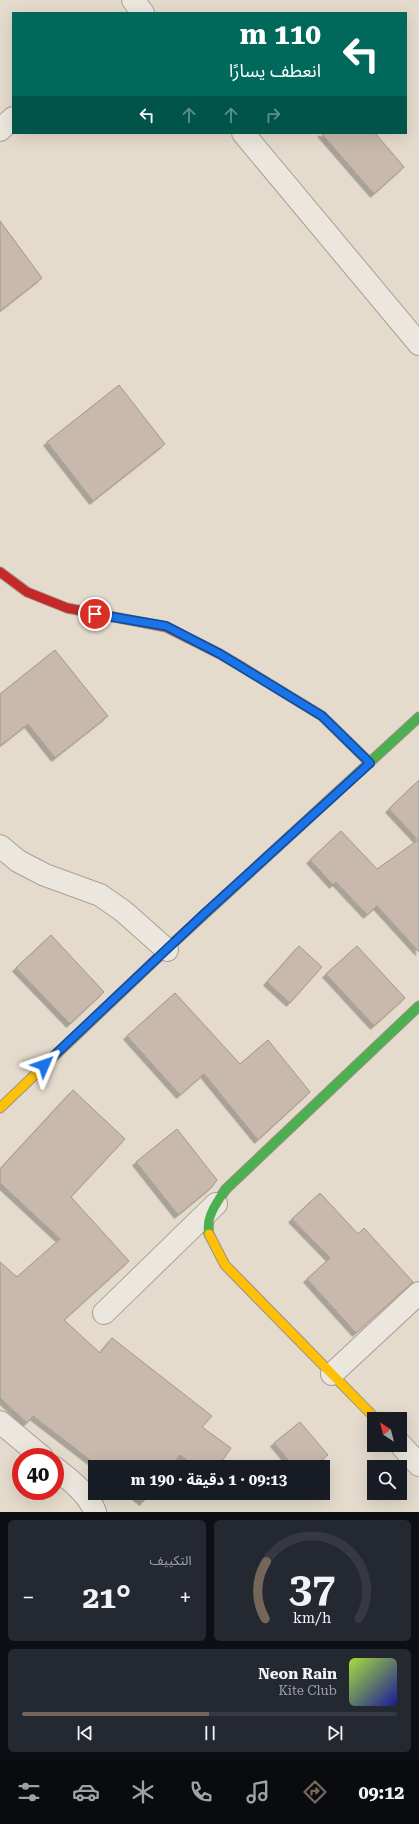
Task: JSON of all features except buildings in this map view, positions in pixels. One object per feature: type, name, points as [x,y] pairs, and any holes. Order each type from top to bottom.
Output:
[{"type":"street","points":[[0,130],[12,119]]},
{"type":"street","points":[[244,134],[419,344]]},
{"type":"street","points":[[0,572],[27,592],[67,608],[166,626],[220,654],[322,716],[370,763]]},
{"type":"street","points":[[0,1108],[166,950],[419,717]]},
{"type":"street","points":[[0,846],[18,861],[45,875],[100,895],[123,911],[166,950]]},
{"type":"street","points":[[104,1312],[216,1204],[226,1189],[239,1176],[419,1006]]},
{"type":"street","points":[[216,1204],[208,1231],[214,1246],[226,1264],[369,1412]]},
{"type":"street","points":[[332,1374],[419,1293]]},
{"type":"street","points":[[0,1422],[31,1448]]},
{"type":"street","points":[[407,1452],[419,1465]]},
{"type":"street","points":[[64,1476],[80,1489],[95,1512]]},
{"type":"traffic: fast","points":[[242,667],[322,716],[370,763]]},
{"type":"traffic: fast","points":[[169,947],[419,717]]},
{"type":"traffic: fast","points":[[209,1234],[208,1228],[210,1216],[226,1189],[419,1006]]},
{"type":"traffic: slow","points":[[0,1108],[169,947]]},
{"type":"traffic: slow","points":[[209,1234],[225,1265],[369,1412]]},
{"type":"traffic: jam","points":[[0,572],[27,592],[67,608],[166,627],[220,654],[242,667]]},
{"type":"route","points":[[44,1065],[204,914],[370,763],[322,716],[275,686],[220,654],[166,626],[95,614]]}]
